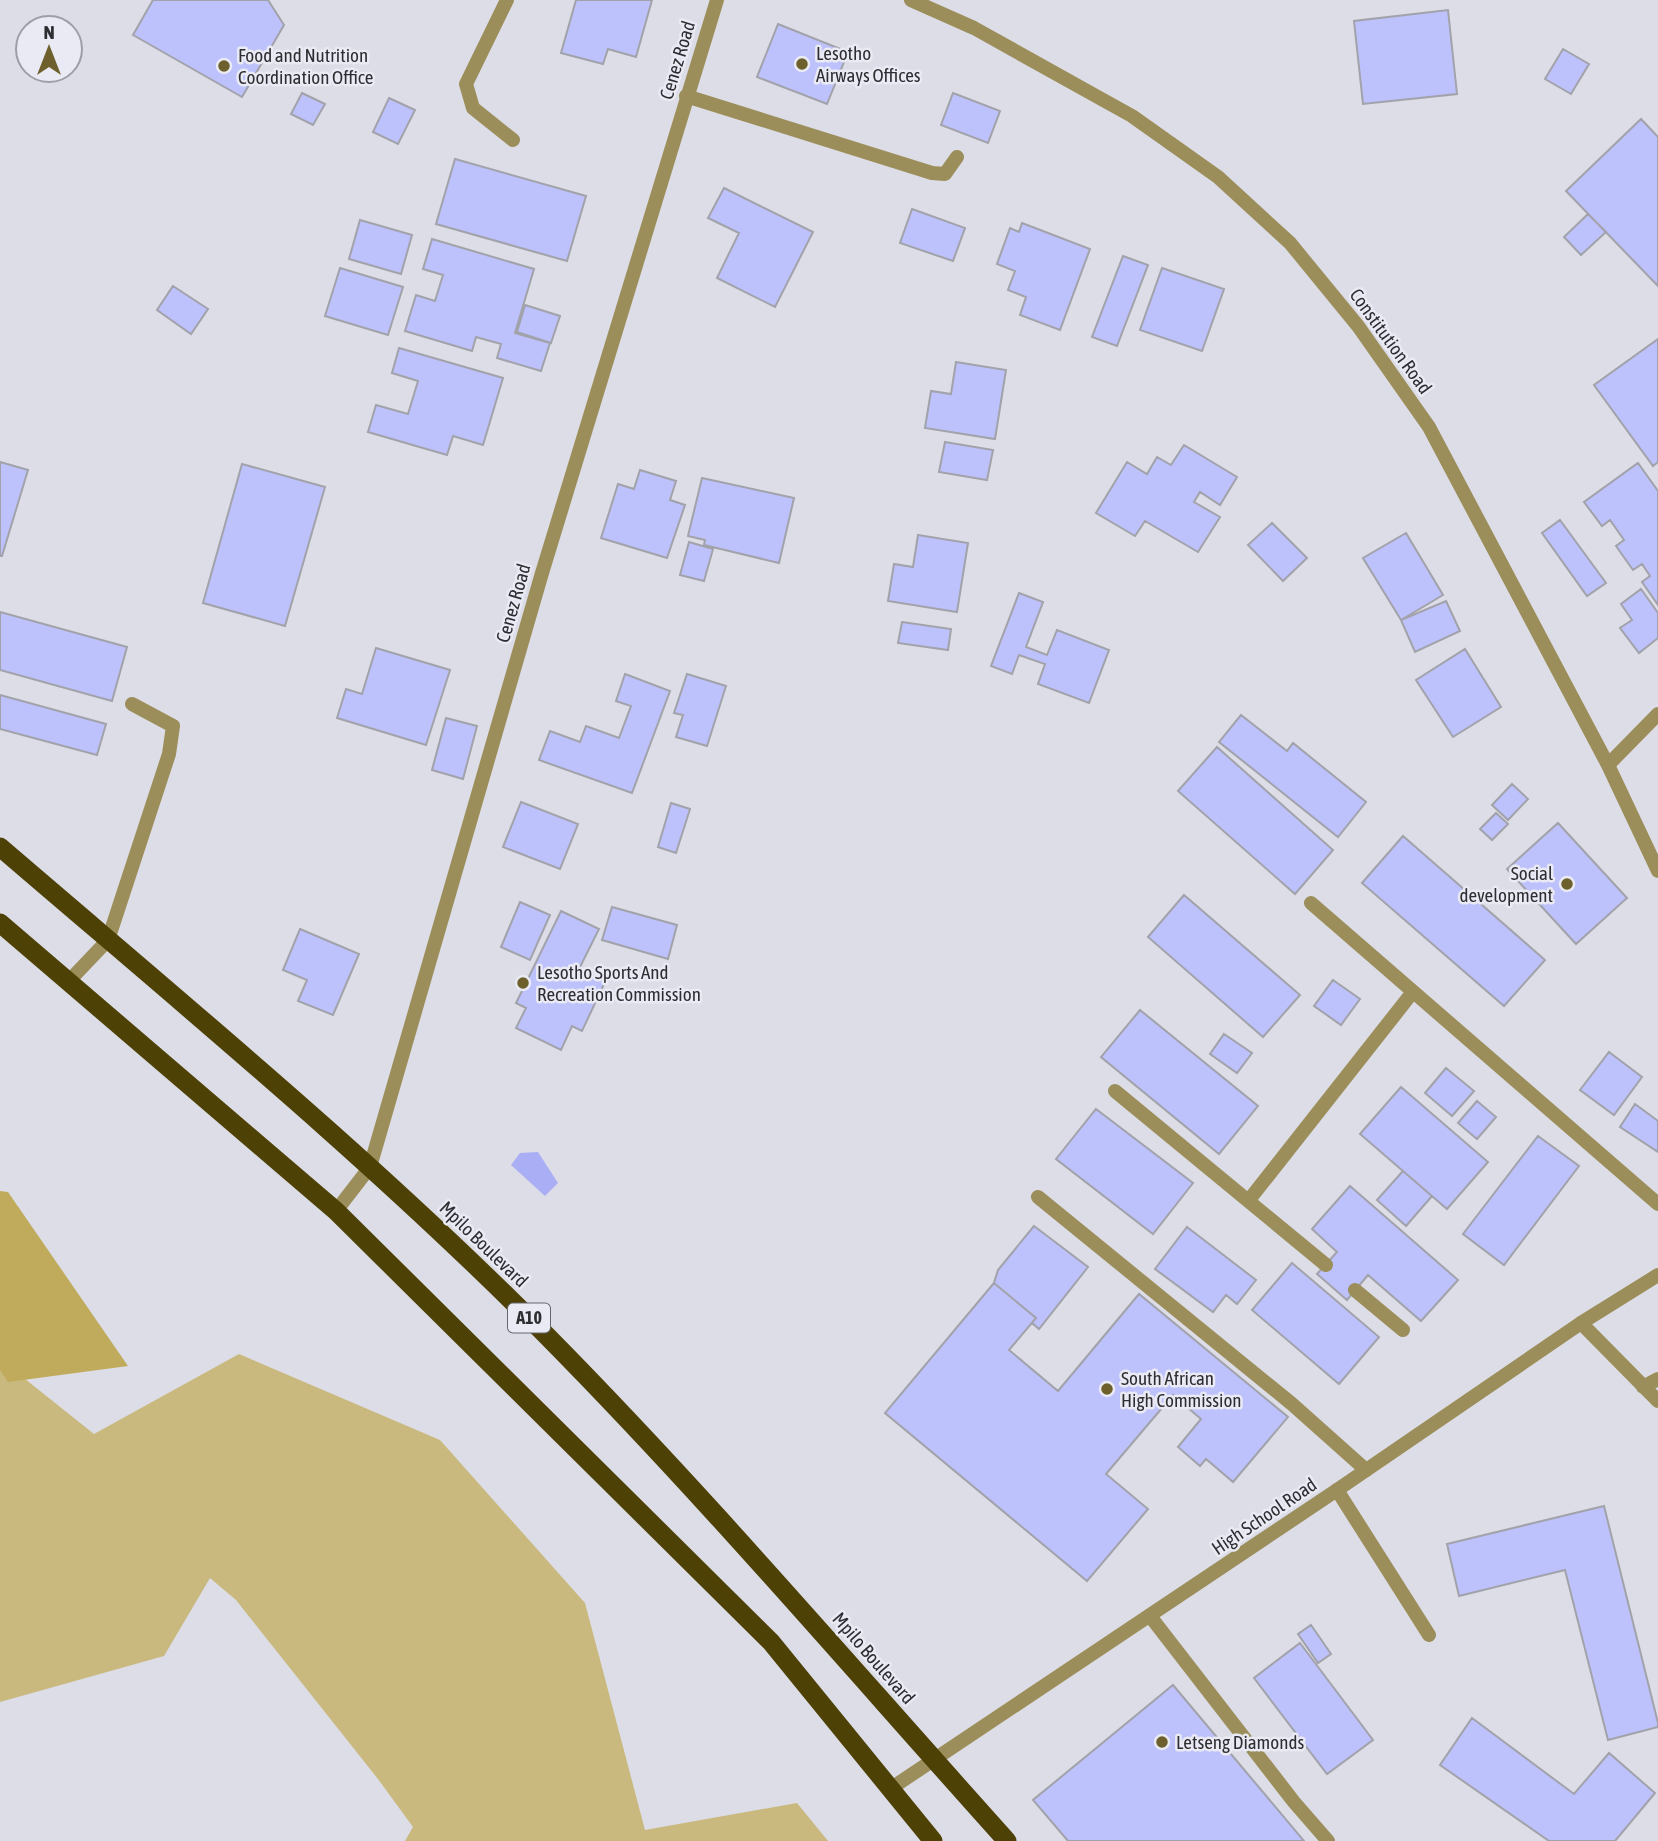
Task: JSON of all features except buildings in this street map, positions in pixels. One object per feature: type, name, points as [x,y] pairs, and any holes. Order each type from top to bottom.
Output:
[{"type":"highway","name":"Mpilo Boulevard","points":[[0,847],[370,1167],[547,1335],[702,1501],[1007,1841]]},
{"type":"highway","points":[[0,923],[336,1211],[771,1642],[933,1841]]},
{"type":"street","points":[[507,0],[466,84],[473,108],[513,140]]},
{"type":"street","name":"Cenez Road","points":[[336,1211],[370,1167],[542,573],[716,0]]},
{"type":"street","name":"Constitution Road","points":[[911,0],[974,28],[1132,117],[1218,177],[1290,243],[1358,326],[1429,427],[1608,765],[1658,871]]},
{"type":"street","points":[[686,96],[932,173],[945,174],[957,157]]},
{"type":"street","points":[[69,981],[108,940],[169,754],[173,726],[132,704]]},
{"type":"street","points":[[1608,765],[1658,714]]},
{"type":"street","points":[[1311,903],[1658,1204]]},
{"type":"street","points":[[1249,1200],[1412,993]]},
{"type":"street","points":[[1115,1091],[1326,1265]]},
{"type":"street","points":[[1038,1197],[1292,1404],[1366,1470]]},
{"type":"street","name":"High School Road","points":[[890,1789],[1581,1323],[1658,1275]]},
{"type":"street","points":[[1355,1290],[1403,1330]]},
{"type":"street","points":[[1581,1323],[1658,1401]]},
{"type":"street","points":[[1643,1387],[1658,1379]]},
{"type":"street","points":[[1337,1490],[1429,1635]]},
{"type":"street","points":[[1150,1616],[1294,1802],[1328,1841]]},
{"type":"shaded area","points":[[0,1191],[8,1192],[128,1366],[8,1382],[0,1370]]},
{"type":"shaded area","points":[[239,1354],[440,1440],[585,1603],[645,1830],[797,1803],[828,1841],[405,1841],[413,1827],[378,1779],[236,1600],[210,1578],[164,1656],[0,1702],[0,1359],[94,1434]]},
{"type":"water","points":[[538,1152],[558,1183],[545,1196],[511,1165],[520,1153]]},
{"type":"place","name":"Lesotho Airways Offices","points":[[802,64]]},
{"type":"place","name":"Food and Nutrition Coordination Office","points":[[224,66]]},
{"type":"place","name":"Social development","points":[[1567,884]]},
{"type":"place","name":"Lesotho Sports And Recreation Commission","points":[[523,983]]},
{"type":"place","name":"South African High Commission","points":[[1107,1389]]},
{"type":"place","name":"Letseng Diamonds","points":[[1162,1742]]}]
